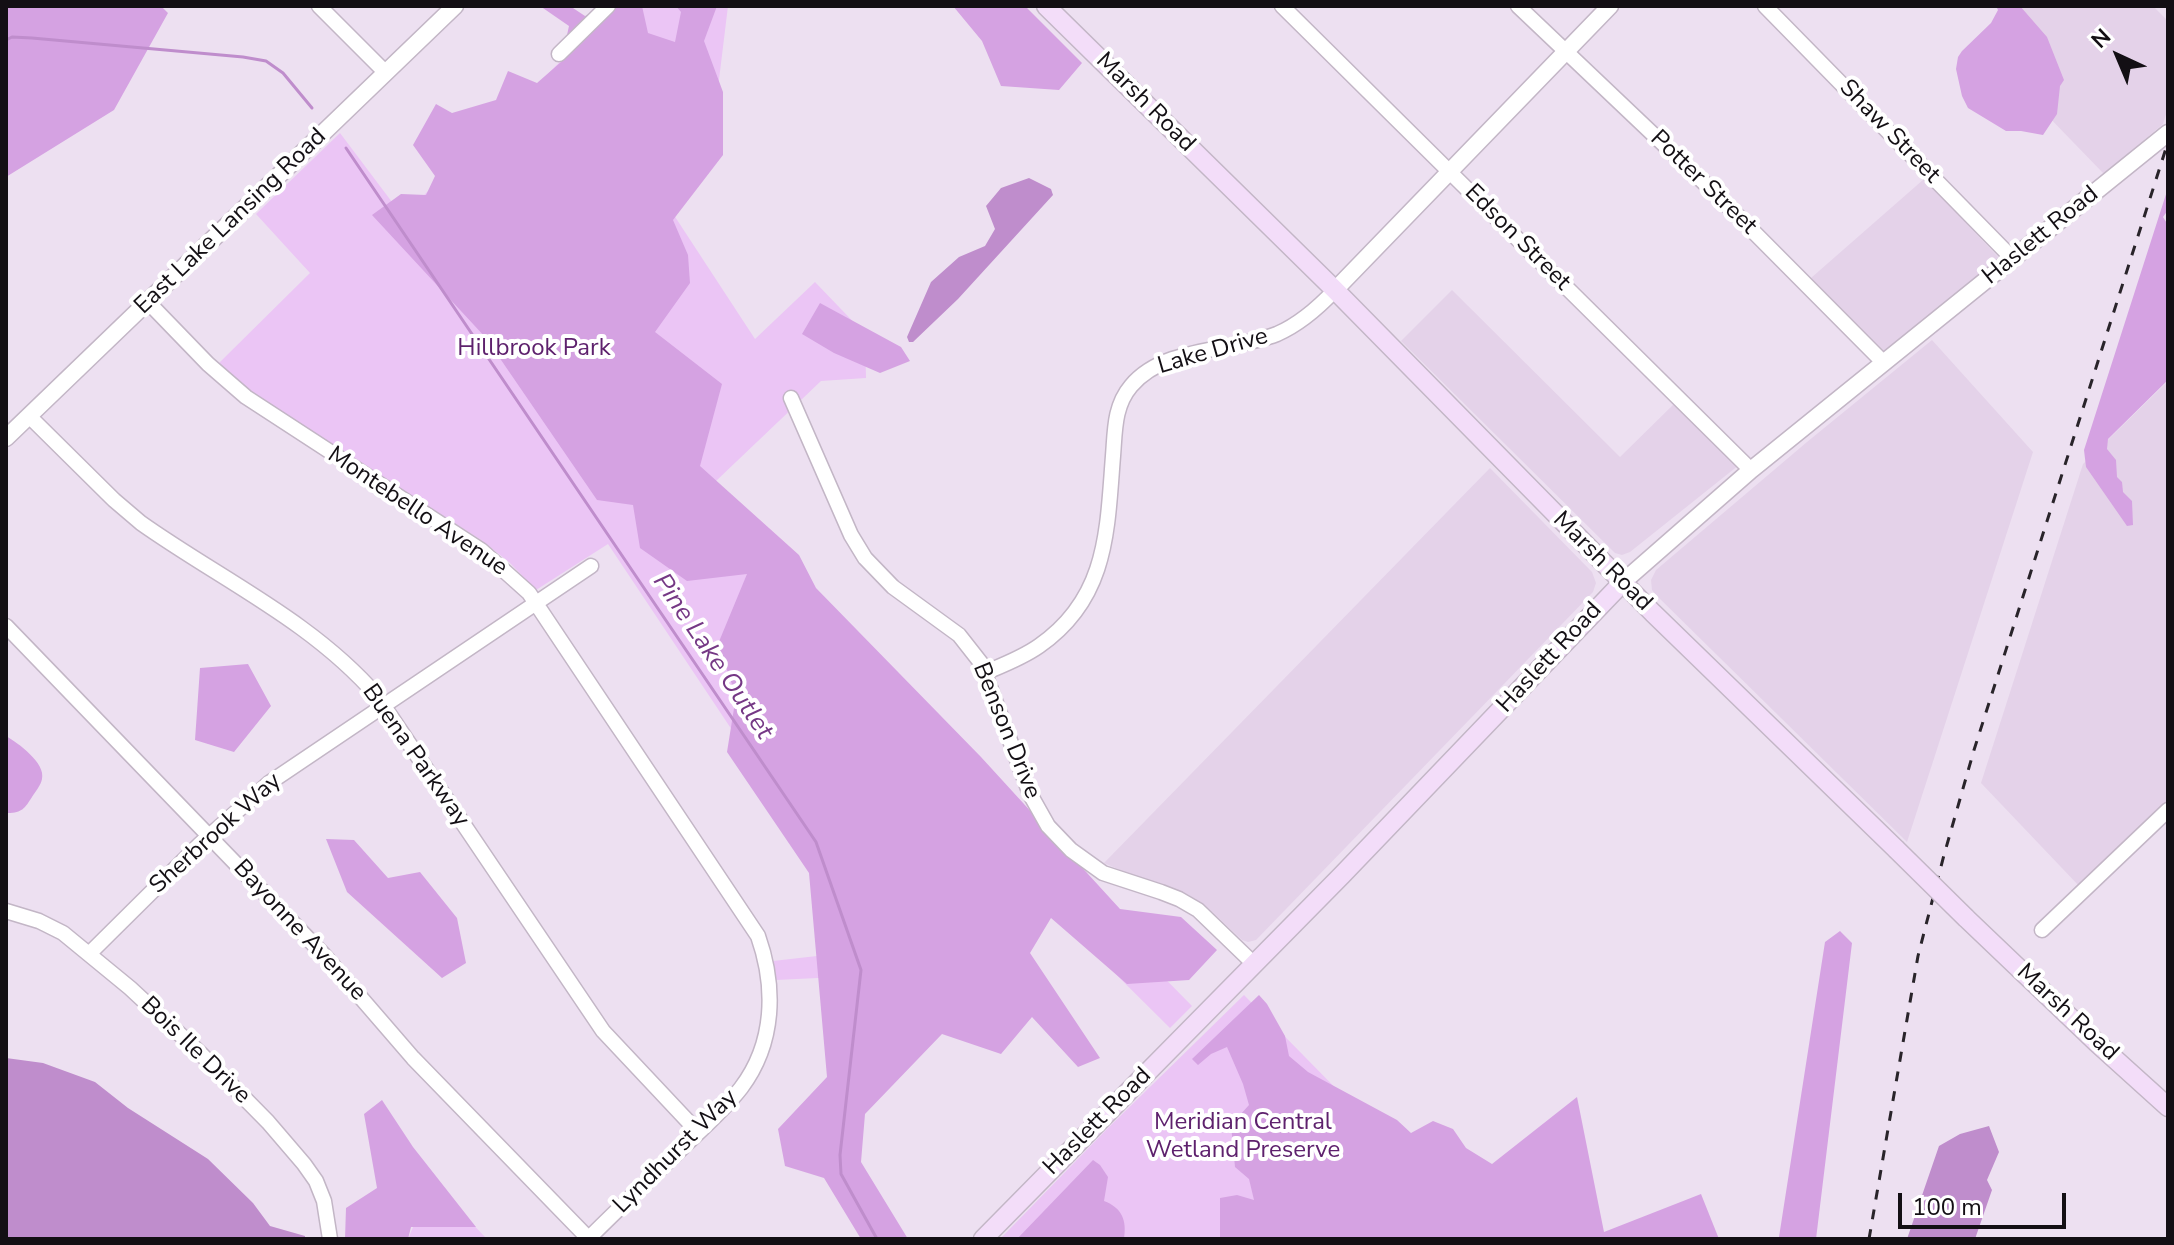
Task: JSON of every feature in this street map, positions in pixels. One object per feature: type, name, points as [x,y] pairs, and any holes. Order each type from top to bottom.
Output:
[{"type":"main road","name":"Marsh Road","points":[[1046,6],[1335,290],[1623,582],[1966,918],[2168,1107]]},
{"type":"main road","name":"Haslett Road","points":[[983,1239],[1623,582]]},
{"type":"street","points":[[319,6],[386,73]]},
{"type":"street","name":"East Lake Lansing Road","points":[[6,438],[455,6]]},
{"type":"street","points":[[559,54],[608,6]]},
{"type":"street","name":"Edson Street","points":[[1282,6],[1751,470]]},
{"type":"street","name":"Potter Street","points":[[1518,6],[1713,191],[1884,363]]},
{"type":"street","name":"Lake Drive","points":[[984,673],[1026,654],[1050,638],[1088,592],[1104,547],[1118,408],[1133,383],[1161,363],[1278,333],[1313,312],[1610,6]]},
{"type":"street","name":"Shaw Street","points":[[1765,6],[2013,259]]},
{"type":"street","name":"Haslett Road","points":[[1623,582],[1751,470],[2168,133]]},
{"type":"street","name":"Montebello Avenue","points":[[148,302],[208,364],[246,397],[481,550],[506,570],[537,603],[758,936],[768,967]]},
{"type":"street","name":"Benson Drive","points":[[791,398],[851,535],[865,558],[893,587],[959,635],[975,654],[1030,794],[1048,826],[1083,861],[1103,873],[1179,899],[1198,910],[1254,964]]},
{"type":"street","name":"Buena Parkway","points":[[29,416],[104,491],[141,523],[322,642],[363,680],[384,706],[603,1031],[698,1132]]},
{"type":"street","name":"Sherbrook Way","points":[[90,953],[210,835],[269,783],[591,566]]},
{"type":"street","name":"Bayonne Avenue","points":[[6,626],[324,955],[413,1058],[588,1239]]},
{"type":"street","points":[[2042,930],[2168,810]]},
{"type":"street","name":"Bois Ile Drive","points":[[6,911],[39,921],[63,933],[90,953],[200,1053],[268,1122],[316,1181],[324,1201],[330,1239]]},
{"type":"street","name":"Lyndhurst Way","points":[[588,1239],[698,1132],[741,1088],[753,1071],[768,1029],[768,967]]},
{"type":"shaded area","points":[[2017,6],[2153,6],[2168,21],[2168,108],[2163,124],[2104,174],[1978,44]]},
{"type":"shaded area","points":[[1029,178],[1051,189],[1053,195],[958,299],[913,342],[909,342],[907,337],[931,282],[959,257],[985,246],[995,229],[986,206],[1001,188]]},
{"type":"shaded area","points":[[1924,179],[2000,259],[1885,352],[1811,278]]},
{"type":"shaded area","points":[[1452,290],[1620,457],[1676,402],[1739,465],[1630,552],[1622,555],[1615,553],[1401,341]]},
{"type":"shaded area","points":[[1932,340],[2033,452],[1907,842],[1655,594],[1651,580],[1656,570]]},
{"type":"shaded area","points":[[2168,381],[2168,803],[2080,887],[1981,783],[2083,464]]},
{"type":"shaded area","points":[[1490,468],[1592,572],[1596,583],[1593,592],[1256,940],[1242,940],[1208,908],[1187,894],[1104,863]]},
{"type":"shaded area","points":[[6,1058],[43,1063],[95,1082],[128,1108],[208,1159],[253,1203],[270,1226],[305,1236],[305,1239],[6,1239]]},
{"type":"shaded area","points":[[1989,1126],[1999,1152],[1987,1180],[1992,1190],[1975,1239],[1907,1239],[1939,1146],[1960,1134]]},
{"type":"green space","points":[[6,6],[161,6],[168,13],[114,110],[6,177]]},
{"type":"green space","name":"Hillbrook Park","points":[[540,6],[570,6],[585,16],[617,6],[642,6],[648,33],[675,42],[681,12],[676,6],[717,6],[704,41],[723,92],[723,155],[673,220],[688,255],[690,283],[655,332],[722,384],[700,466],[799,555],[816,588],[981,757],[1120,909],[1181,917],[1217,950],[1189,980],[1127,984],[1051,918],[1030,953],[1100,1058],[1078,1067],[1032,1017],[1001,1054],[942,1034],[865,1114],[861,1162],[908,1239],[861,1239],[824,1178],[785,1166],[778,1129],[827,1077],[809,873],[727,752],[736,696],[718,644],[747,574],[687,581],[640,548],[633,505],[597,500],[486,338],[372,215],[401,194],[426,195],[435,176],[413,145],[436,104],[452,113],[496,100],[508,71],[537,83],[561,62],[569,26]]},
{"type":"green space","name":"Hillbrook Park","points":[[617,6],[728,6],[712,137],[649,177],[755,339],[815,282],[865,334],[866,378],[821,381],[695,501],[1192,1006],[1170,1028],[1051,910],[859,976],[776,980],[773,961],[852,952],[824,868],[608,544],[536,590],[509,562],[481,540],[272,407],[219,363],[310,273],[256,214],[340,133],[401,214]]},
{"type":"green space","points":[[953,6],[1025,6],[1082,63],[1059,90],[1001,86],[982,41]]},
{"type":"green space","points":[[1996,6],[2020,6],[2047,37],[2064,80],[2060,86],[2057,114],[2043,135],[2006,131],[1968,108],[1962,96],[1956,69],[1958,57],[1991,23],[1998,10]]},
{"type":"green space","points":[[2168,188],[2168,210],[2163,217],[2168,225],[2168,380],[2108,439],[2107,449],[2116,460],[2117,477],[2122,482],[2123,492],[2132,501],[2133,525],[2127,526],[2086,467],[2084,450]]},
{"type":"green space","points":[[820,303],[901,347],[910,361],[880,373],[834,353],[802,334]]},
{"type":"green space","points":[[248,664],[271,706],[234,752],[195,740],[200,668]]},
{"type":"green space","points":[[6,736],[30,754],[42,773],[40,784],[27,804],[13,813],[6,811]]},
{"type":"green space","points":[[326,839],[354,840],[388,878],[420,872],[457,918],[466,963],[442,978],[347,892]]},
{"type":"green space","points":[[1840,931],[1852,943],[1816,1239],[1776,1239],[1779,1237],[1825,942]]},
{"type":"green space","name":"Meridian Central Wetland Preserve","points":[[1244,995],[1484,1239],[1000,1239],[1108,1128]]},
{"type":"green space","points":[[1259,995],[1285,1036],[1289,1056],[1308,1072],[1397,1120],[1411,1133],[1433,1121],[1453,1129],[1466,1148],[1492,1164],[1577,1097],[1604,1232],[1701,1194],[1719,1239],[1220,1239],[1220,1198],[1237,1195],[1254,1200],[1249,1179],[1235,1167],[1231,1125],[1249,1105],[1227,1047],[1211,1054],[1198,1065],[1192,1059]]},
{"type":"green space","points":[[382,1100],[413,1147],[476,1227],[411,1227],[408,1239],[345,1239],[346,1208],[377,1188],[364,1114]]},
{"type":"green space","points":[[1093,1160],[1108,1177],[1104,1201],[1115,1207],[1122,1216],[1124,1239],[1017,1239]]},
{"type":"green space","points":[[432,1182],[487,1239],[408,1239]]},
{"type":"waterway","name":"Pine Lake Outlet","points":[[6,40],[12,37],[32,38],[266,61],[283,73],[312,108]]},
{"type":"waterway","name":"Pine Lake Outlet","points":[[346,148],[816,842],[861,970],[840,1155],[841,1174],[877,1239]]},
{"type":"railway","points":[[1869,1239],[1918,956],[1944,855],[1974,750],[2168,142]]}]
